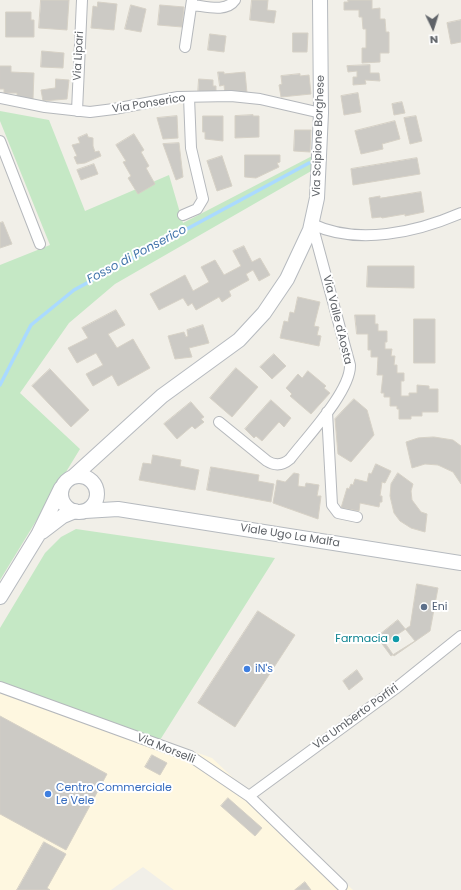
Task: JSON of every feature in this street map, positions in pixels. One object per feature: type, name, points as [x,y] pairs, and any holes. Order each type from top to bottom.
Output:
[{"type":"main road","name":"Via Scipione Borghese","points":[[73,477],[162,396],[239,340],[264,313],[287,279],[312,224],[319,182],[322,113],[320,0]]},
{"type":"main road","name":"Via Scipione Borghese","points":[[93,485],[105,449]]},
{"type":"main road","points":[[0,598],[38,535],[61,488],[68,479],[79,476],[93,485],[118,509]]},
{"type":"main road","points":[[38,535],[58,520],[89,508],[96,500],[93,485]]},
{"type":"main road","points":[[61,488],[62,500],[69,509],[80,511]]},
{"type":"main road","name":"Viale Ugo La Malfa","points":[[80,511],[118,509],[461,563]]},
{"type":"street","name":"Via Lipari","points":[[76,111],[82,0]]},
{"type":"street","points":[[185,46],[192,2],[224,8],[230,6],[234,0]]},
{"type":"street","name":"Via Ponserico","points":[[0,98],[76,111],[107,110],[159,100],[217,96],[253,98],[322,113]]},
{"type":"street","points":[[183,215],[197,209],[203,199],[191,148],[189,97]]},
{"type":"street","points":[[0,141],[40,244]]},
{"type":"street","points":[[312,224],[342,234],[374,235],[423,226],[461,213]]},
{"type":"street","name":"Via Valle d'Aosta","points":[[219,422],[267,461],[279,464],[290,459],[327,412],[346,383],[350,365],[312,224]]},
{"type":"street","points":[[327,412],[332,505],[338,513],[357,516]]},
{"type":"street","name":"Via Umberto Porfiri","points":[[249,796],[395,689],[461,636]]},
{"type":"street","name":"Via Morselli","points":[[0,687],[190,756],[249,796],[342,886]]},
{"type":"shaded area","points":[[0,683],[212,758],[353,890],[174,890],[143,867],[111,890],[0,890]]},
{"type":"green space","points":[[0,111],[49,120],[85,211],[169,175],[183,223],[316,154],[313,170],[115,284],[69,323],[20,393],[80,449],[0,580],[0,265],[50,245],[0,121]]},
{"type":"green space","points":[[76,529],[275,558],[160,740],[0,683],[0,628],[45,553],[61,537]]},
{"type":"building","points":[[41,0],[69,0],[67,30],[39,28]]},
{"type":"building","points":[[252,0],[268,0],[267,10],[276,11],[274,23],[250,20]]},
{"type":"building","points":[[348,0],[372,0],[372,9],[380,8],[380,19],[385,19],[386,32],[389,32],[389,53],[380,53],[380,62],[362,63],[362,48],[366,48],[366,29],[363,29],[362,17],[359,17],[359,10],[344,10],[344,2],[348,2]]},
{"type":"building","points":[[98,2],[117,4],[114,30],[91,28],[93,6],[97,7]]},
{"type":"building","points":[[131,5],[146,9],[141,32],[125,29]]},
{"type":"building","points":[[160,5],[184,7],[182,27],[158,25]]},
{"type":"building","points":[[6,12],[31,12],[31,20],[34,20],[34,37],[6,37]]},
{"type":"building","points":[[461,20],[461,42],[451,44],[447,23]]},
{"type":"building","points":[[293,33],[308,33],[307,52],[293,52]]},
{"type":"building","points":[[210,34],[226,36],[224,52],[208,50]]},
{"type":"building","points":[[42,51],[64,53],[63,68],[41,67]]},
{"type":"building","points":[[370,65],[370,73],[379,73],[380,81],[365,80],[366,84],[353,85],[353,77],[357,77],[357,71],[348,72],[347,66]]},
{"type":"building","points":[[0,66],[11,66],[11,72],[34,73],[33,99],[17,99],[17,93],[4,93],[4,89],[0,89]]},
{"type":"building","points":[[218,72],[224,72],[224,74],[245,72],[247,93],[225,95],[224,85],[220,86]]},
{"type":"building","points":[[300,74],[300,76],[309,75],[311,94],[281,97],[279,85],[282,84],[281,76]]},
{"type":"building","points":[[56,79],[69,80],[67,99],[43,101],[41,90],[55,88]]},
{"type":"building","points":[[199,79],[213,80],[213,86],[216,86],[216,96],[198,94]]},
{"type":"building","points":[[358,93],[361,112],[344,115],[341,96]]},
{"type":"building","points":[[402,102],[405,113],[394,115],[392,104]]},
{"type":"building","points":[[177,116],[178,138],[163,139],[157,118]]},
{"type":"building","points":[[203,116],[223,116],[223,141],[205,139],[205,132],[203,132]]},
{"type":"building","points":[[235,116],[259,116],[259,137],[235,138]]},
{"type":"building","points":[[416,116],[422,141],[410,144],[404,118]]},
{"type":"building","points":[[395,121],[400,139],[382,144],[383,149],[361,154],[355,131]]},
{"type":"building","points":[[295,130],[311,130],[310,152],[294,151]]},
{"type":"building","points":[[87,134],[88,137],[93,138],[95,152],[99,151],[101,156],[85,163],[77,164],[74,157],[77,156],[72,145],[80,143],[78,138]]},
{"type":"building","points":[[134,134],[144,150],[141,152],[149,166],[146,168],[155,184],[138,194],[128,178],[131,176],[123,162],[126,161],[116,145]]},
{"type":"building","points":[[179,143],[183,177],[176,180],[163,144]]},
{"type":"building","points":[[245,155],[280,155],[280,162],[277,163],[279,167],[256,178],[245,177]]},
{"type":"building","points":[[222,156],[232,186],[217,191],[207,161]]},
{"type":"building","points":[[417,158],[420,174],[353,185],[351,169]]},
{"type":"building","points":[[94,164],[98,174],[81,180],[77,170]]},
{"type":"building","points":[[421,192],[424,212],[405,216],[405,214],[382,218],[372,218],[369,198],[380,196],[380,198]]},
{"type":"building","points":[[3,222],[12,244],[0,248],[0,223]]},
{"type":"building","points":[[244,246],[252,262],[260,258],[270,275],[259,281],[253,270],[246,274],[249,280],[229,291],[231,296],[222,302],[219,297],[196,310],[192,303],[188,306],[183,298],[159,310],[150,294],[185,275],[193,291],[209,282],[201,267],[215,260],[224,275],[241,266],[233,251]]},
{"type":"building","points":[[368,266],[414,266],[414,288],[367,287]]},
{"type":"building","points":[[298,297],[320,302],[314,326],[319,327],[317,335],[321,336],[319,346],[280,338],[284,321],[288,322],[290,312],[294,313]]},
{"type":"building","points":[[116,310],[125,325],[108,334],[117,348],[133,339],[150,368],[118,386],[112,375],[93,386],[86,374],[103,365],[96,353],[77,363],[68,348],[88,338],[82,328]]},
{"type":"building","points":[[355,315],[375,315],[375,324],[378,324],[378,331],[387,331],[387,342],[385,342],[385,349],[392,349],[391,356],[395,356],[394,365],[397,365],[397,373],[404,373],[404,381],[401,381],[401,396],[409,396],[409,393],[417,393],[417,385],[429,386],[429,389],[438,389],[438,412],[422,412],[422,416],[411,416],[411,419],[399,419],[399,409],[397,409],[397,406],[390,406],[390,397],[384,397],[384,393],[381,393],[383,375],[377,375],[378,357],[371,357],[371,350],[368,350],[368,334],[357,334]]},
{"type":"building","points":[[414,319],[435,319],[435,363],[414,363]]},
{"type":"building","points":[[203,325],[209,343],[189,348],[192,357],[175,359],[168,336],[184,332],[186,337],[188,336],[187,330]]},
{"type":"building","points":[[274,354],[286,366],[272,379],[260,367]]},
{"type":"building","points":[[236,368],[258,387],[232,417],[210,398]]},
{"type":"building","points":[[50,369],[89,410],[71,427],[32,386]]},
{"type":"building","points":[[308,371],[326,386],[324,388],[330,393],[311,414],[290,396],[292,394],[286,388],[298,374],[302,378]]},
{"type":"building","points":[[354,399],[367,410],[374,435],[351,462],[338,454],[335,419]]},
{"type":"building","points":[[271,400],[291,418],[284,427],[279,422],[262,441],[256,436],[254,438],[245,429]]},
{"type":"building","points":[[191,402],[204,417],[201,419],[204,422],[195,429],[192,426],[177,439],[164,424]]},
{"type":"building","points":[[434,437],[453,440],[461,446],[461,484],[453,472],[438,465],[425,464],[412,468],[406,442],[418,438]]},
{"type":"building","points":[[153,455],[181,460],[180,466],[199,470],[195,490],[139,480],[143,463],[151,464]]},
{"type":"building","points":[[376,464],[391,471],[385,483],[382,482],[380,496],[382,496],[382,502],[380,502],[379,507],[360,503],[359,511],[341,508],[347,488],[349,489],[351,484],[353,485],[355,479],[367,482],[369,473],[371,474]]},
{"type":"building","points":[[211,467],[259,475],[258,481],[274,484],[271,502],[207,490]]},
{"type":"building","points":[[294,473],[299,474],[298,486],[305,487],[306,483],[319,485],[317,496],[321,496],[318,519],[273,503],[277,480],[285,482]]},
{"type":"building","points":[[398,473],[413,484],[411,491],[412,500],[421,512],[427,514],[425,532],[411,528],[400,521],[394,513],[390,496],[391,484]]},
{"type":"building","name":"Eni","points":[[417,584],[438,588],[430,631],[394,656],[385,643],[410,626]]},
{"type":"building","name":"iN's","points":[[258,611],[295,635],[235,727],[198,703]]},
{"type":"building","name":"Farmacia","points":[[398,620],[415,641],[391,656],[377,637]]},
{"type":"building","points":[[357,670],[363,679],[349,690],[343,681]]},
{"type":"building","name":"Centro Commerciale Le Vele","points":[[0,716],[107,774],[66,850],[0,814]]},
{"type":"building","points":[[152,755],[167,763],[160,775],[145,767]]},
{"type":"building","points":[[228,798],[262,828],[255,836],[221,806]]},
{"type":"building","points":[[44,842],[66,854],[47,888],[50,890],[17,890]]},
{"type":"building","points":[[305,882],[311,890],[295,890]]},
{"type":"waterway","name":"Fosso di Ponserico","points":[[0,385],[31,325],[74,290],[309,163]]},
{"type":"place","name":"Eni","points":[[424,607]]},
{"type":"place","name":"Farmacia","points":[[396,639]]},
{"type":"place","name":"iN's","points":[[247,669]]},
{"type":"place","name":"Centro Commerciale Le Vele","points":[[48,794]]}]
